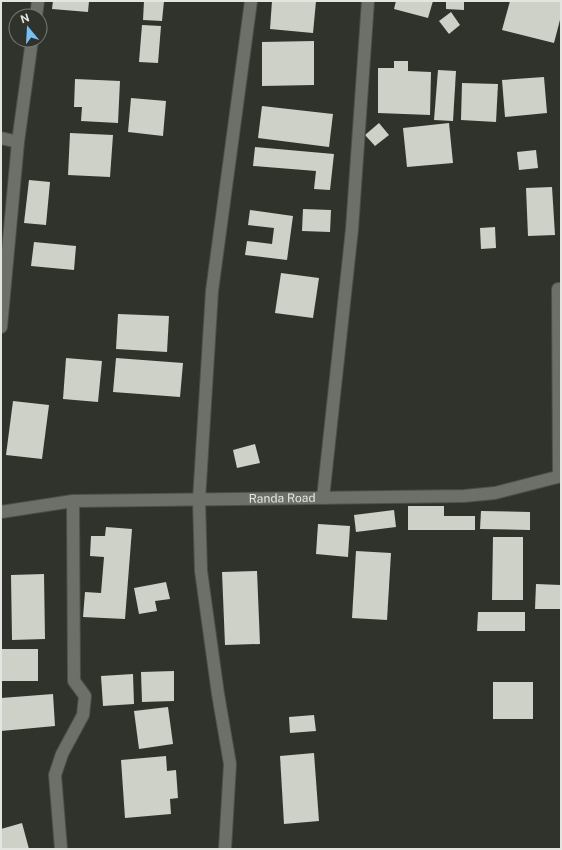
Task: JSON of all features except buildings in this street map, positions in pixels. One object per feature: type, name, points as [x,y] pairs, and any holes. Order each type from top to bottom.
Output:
[{"type":"street","points":[[225,849],[230,764],[218,694],[201,571],[199,500],[212,291],[251,1]]},
{"type":"street","points":[[323,498],[352,229],[368,1]]},
{"type":"street","points":[[1,328],[18,142],[31,48]]},
{"type":"street","points":[[1,138],[18,142]]},
{"type":"street","points":[[560,476],[558,289],[561,289]]},
{"type":"street","name":"Randa Road","points":[[1,512],[73,501],[464,496],[494,493],[560,476]]},
{"type":"street","points":[[60,849],[55,774],[62,754],[82,715],[85,696],[74,681],[73,501]]}]
